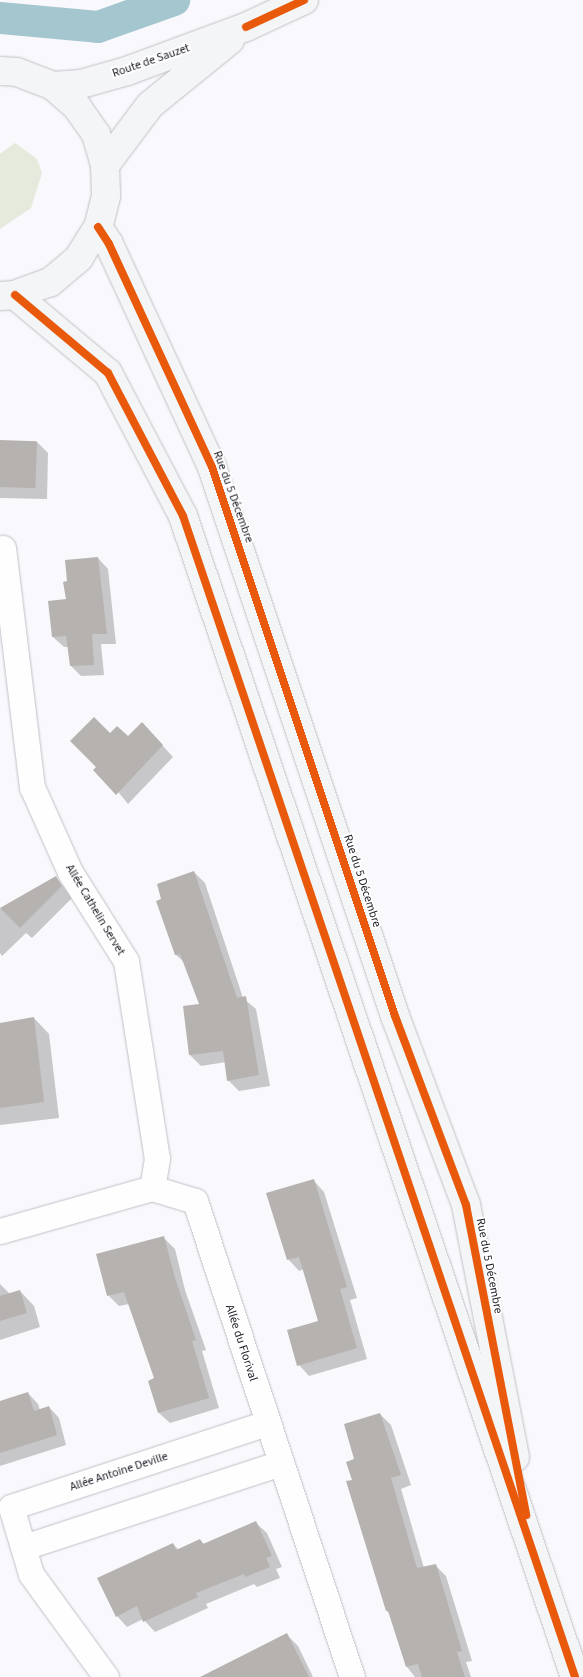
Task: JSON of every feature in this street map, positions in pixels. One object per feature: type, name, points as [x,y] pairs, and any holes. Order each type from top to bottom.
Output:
[{"type":"main road","name":"Route de Sauzet","points":[[52,86],[82,84],[127,71],[246,26],[304,0]]},
{"type":"main road","name":"Route de Sauzet","points":[[105,165],[150,105],[246,26]]},
{"type":"main road","points":[[0,71],[17,72],[52,86],[77,107],[96,134],[105,165],[106,196],[98,227],[78,258],[50,282],[8,295]]},
{"type":"main road","name":"Rue du 5 Décembre","points":[[98,227],[108,244],[212,467],[395,1016],[466,1205],[536,1564]]},
{"type":"main road","name":"Rue du 5 Décembre","points":[[8,295],[108,373],[183,516],[575,1677]]},
{"type":"street","name":"Allée Cathelin Servet","points":[[3,548],[32,787],[70,872],[126,961],[157,1158],[152,1188]]},
{"type":"street","points":[[0,1231],[152,1188]]},
{"type":"street","name":"Allée du Florival","points":[[152,1188],[194,1201],[352,1677]]},
{"type":"street","name":"Allée Antoine Deville","points":[[106,1677],[31,1574],[11,1507],[267,1423]]},
{"type":"street","points":[[24,1547],[281,1462]]},
{"type":"shaded area","points":[[15,143],[37,159],[42,173],[31,208],[0,229],[0,154]]},
{"type":"building","points":[[0,440],[37,441],[35,488],[0,487]]},
{"type":"building","points":[[98,557],[107,634],[92,634],[94,665],[70,666],[66,636],[52,637],[48,601],[66,599],[63,582],[67,581],[65,560]]},
{"type":"building","points":[[94,717],[110,733],[117,726],[128,736],[142,722],[163,745],[116,795],[93,770],[96,767],[70,741]]},
{"type":"building","points":[[194,871],[237,998],[246,996],[259,1075],[227,1081],[223,1051],[189,1055],[183,1006],[199,1004],[180,954],[175,955],[156,901],[161,899],[157,884]]},
{"type":"building","points":[[56,876],[62,886],[20,928],[0,908]]},
{"type":"building","points":[[34,1017],[44,1102],[0,1108],[0,1023]]},
{"type":"building","points":[[314,1179],[347,1287],[340,1289],[357,1348],[297,1366],[287,1330],[318,1321],[299,1257],[287,1260],[266,1193]]},
{"type":"building","points":[[164,1236],[175,1278],[196,1340],[192,1341],[209,1398],[158,1413],[148,1381],[154,1378],[124,1292],[107,1296],[96,1254]]},
{"type":"building","points":[[20,1290],[27,1313],[0,1321],[0,1296]]},
{"type":"building","points":[[28,1392],[34,1411],[49,1406],[57,1435],[0,1453],[0,1401]]},
{"type":"building","points":[[380,1413],[401,1475],[391,1478],[417,1568],[436,1564],[462,1651],[457,1652],[465,1677],[422,1677],[418,1664],[406,1667],[388,1611],[386,1611],[346,1481],[352,1480],[346,1462],[354,1459],[344,1424]]},
{"type":"building","points":[[256,1521],[272,1556],[266,1558],[270,1567],[245,1577],[244,1574],[196,1593],[198,1597],[143,1622],[137,1606],[116,1617],[97,1578],[173,1543],[176,1550],[200,1539],[203,1544]]},
{"type":"building","points":[[287,1633],[309,1677],[200,1677]]},
{"type":"waterway","points":[[0,18],[98,27],[174,0]]},
{"type":"cycle path","points":[[246,27],[304,0]]},
{"type":"cycle path","points":[[98,227],[109,244],[212,467],[395,1016],[466,1205],[526,1515]]},
{"type":"cycle path","points":[[15,295],[108,373],[183,516],[575,1677]]}]
